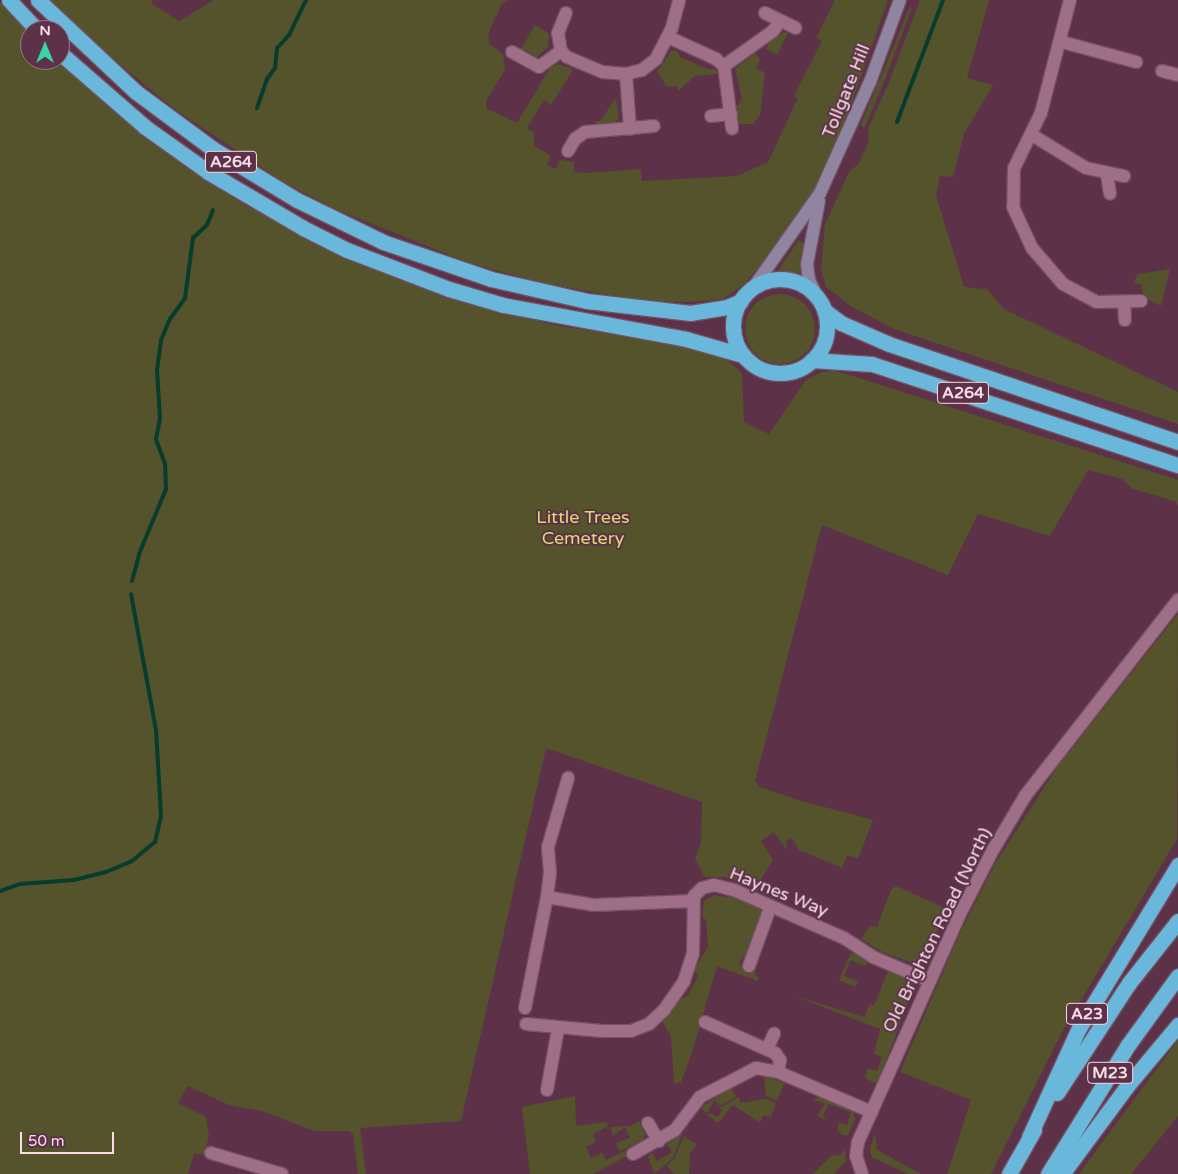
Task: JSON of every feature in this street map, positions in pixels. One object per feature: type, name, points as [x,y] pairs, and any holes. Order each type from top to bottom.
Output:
[{"type":"highway","points":[[9,0],[28,20]]},
{"type":"highway","name":"A264","points":[[38,0],[136,92],[213,149],[298,200],[383,242],[491,279],[587,301],[690,313],[727,307],[741,300]]},
{"type":"highway","name":"A264","points":[[70,62],[146,128],[208,172],[296,224],[347,250],[424,280],[496,303],[555,317],[686,339],[742,355]]},
{"type":"highway","points":[[784,280],[800,284],[822,305],[825,340],[812,360],[794,371],[779,373],[756,367],[742,355],[733,324],[741,300],[753,288],[769,281],[784,280]]},
{"type":"highway","name":"A264","points":[[822,305],[841,323],[889,344],[1178,442]]},
{"type":"highway","name":"A264","points":[[812,360],[872,364],[1178,465]]},
{"type":"highway","name":"A23","points":[[1009,1174],[1030,1137],[1079,1028],[1178,865]]},
{"type":"highway","name":"M23","points":[[1030,1137],[1089,1042],[1178,921]]},
{"type":"highway","name":"M23","points":[[1048,1174],[1123,1052],[1178,976]]},
{"type":"highway","points":[[1062,1174],[1127,1086],[1178,1025]]},
{"type":"street","points":[[566,13],[558,28],[561,51],[567,57],[597,71],[626,74],[652,64],[668,37],[678,0]]},
{"type":"street","name":"Tollgate Hill","points":[[753,288],[820,193],[864,98],[900,0]]},
{"type":"street","points":[[1070,0],[1062,42],[1032,135],[1017,160],[1012,177],[1013,207],[1022,231],[1045,265],[1063,284],[1088,300],[1105,303],[1141,301]]},
{"type":"street","points":[[765,13],[796,28]]},
{"type":"street","points":[[724,66],[773,31],[780,21]]},
{"type":"street","points":[[668,37],[716,59],[724,66],[732,128]]},
{"type":"street","points":[[1062,42],[1136,62]]},
{"type":"street","points":[[512,52],[539,67],[561,51]]},
{"type":"street","points":[[1162,71],[1178,75]]},
{"type":"street","points":[[626,74],[630,128]]},
{"type":"street","points":[[711,116],[731,114]]},
{"type":"street","points":[[568,151],[575,139],[585,132],[654,126]]},
{"type":"street","points":[[1032,135],[1066,158],[1107,175],[1124,176]]},
{"type":"street","points":[[1107,175],[1110,194]]},
{"type":"street","name":"Tollgate Hill","points":[[820,193],[807,264],[809,280],[822,305]]},
{"type":"street","points":[[1124,302],[1125,320]]},
{"type":"street","name":"Old Brighton Road (North)","points":[[862,1174],[857,1146],[929,980],[993,850],[1025,796],[1178,600]]},
{"type":"street","points":[[525,1008],[547,897],[550,872],[548,848],[568,778]]},
{"type":"street","name":"Haynes Way","points":[[693,901],[699,890],[714,885],[734,890],[770,908],[844,938],[872,957],[929,980]]},
{"type":"street","points":[[526,1024],[558,1030],[631,1031],[649,1024],[659,1016],[677,993],[690,966],[693,901],[594,905],[547,897]]},
{"type":"street","points":[[749,966],[770,908]]},
{"type":"street","points":[[705,1022],[767,1049],[779,1057],[778,1072]]},
{"type":"street","points":[[547,1090],[558,1030]]},
{"type":"street","points":[[767,1049],[774,1034]]},
{"type":"street","points":[[635,1153],[659,1141],[680,1126],[696,1101],[728,1081],[756,1068],[778,1072],[872,1112]]},
{"type":"street","points":[[648,1123],[659,1141]]},
{"type":"street","points":[[211,1152],[282,1174]]},
{"type":"green space","points":[[50,0],[153,0],[151,3],[179,21],[214,0],[508,0],[502,4],[488,34],[490,44],[503,54],[505,70],[486,101],[486,108],[517,123],[550,68],[557,64],[570,68],[573,70],[551,105],[544,100],[527,128],[534,132],[534,146],[551,156],[547,165],[556,169],[560,160],[574,162],[574,172],[641,169],[642,181],[737,176],[768,162],[798,98],[794,96],[822,41],[816,38],[835,0],[888,0],[839,139],[812,195],[778,246],[743,285],[723,299],[689,302],[644,301],[543,283],[470,263],[337,210],[285,183],[173,108],[104,51]]},
{"type":"green space","points":[[920,0],[989,0],[967,78],[993,85],[964,134],[953,177],[940,176],[936,195],[964,287],[987,289],[1004,309],[1178,392],[1178,424],[894,329],[852,307],[826,287],[821,269],[825,224],[850,170],[858,165],[869,141],[868,129],[888,85]]},
{"type":"green space","name":"Little Trees Cemetery","points":[[0,2],[20,23],[20,70],[68,70],[117,114],[180,162],[242,203],[344,257],[487,309],[559,326],[675,344],[726,359],[742,373],[744,422],[769,434],[806,380],[822,372],[837,371],[1178,480],[1178,505],[1174,501],[1133,489],[1122,479],[1088,470],[1050,536],[978,514],[948,575],[822,525],[755,781],[760,787],[798,800],[873,820],[858,859],[847,855],[842,868],[799,850],[792,838],[786,841],[787,850],[774,832],[761,841],[773,860],[755,888],[727,877],[705,877],[695,859],[701,842],[702,802],[546,748],[461,1121],[360,1128],[366,1174],[358,1174],[353,1134],[349,1131],[314,1131],[262,1111],[229,1105],[188,1086],[178,1103],[206,1117],[209,1136],[204,1155],[194,1153],[188,1174],[0,1174]]},
{"type":"green space","points":[[910,7],[912,8],[864,129],[861,124]]},
{"type":"green space","points":[[535,25],[548,33],[549,37],[548,47],[537,57],[525,50],[520,51]]},
{"type":"green space","points":[[784,32],[788,33],[777,55],[766,49],[770,40]]},
{"type":"green space","points":[[672,50],[677,51],[680,57],[710,70],[715,68],[718,74],[695,76],[678,91],[677,86],[667,87],[657,71]]},
{"type":"green space","points":[[755,53],[760,59],[756,68],[765,73],[760,115],[753,124],[739,124],[737,107],[742,99],[735,69]]},
{"type":"green space","points":[[616,98],[619,119],[610,126],[599,126],[594,121],[600,121]]},
{"type":"green space","points":[[799,240],[805,244],[801,275],[777,272]]},
{"type":"green space","points":[[1170,269],[1161,306],[1144,297],[1141,284],[1133,283],[1138,274]]},
{"type":"green space","points":[[780,294],[793,297],[805,304],[812,316],[815,329],[812,342],[805,354],[793,361],[780,364],[767,361],[755,354],[748,342],[745,329],[748,316],[755,304],[767,297]]},
{"type":"green space","points":[[1178,614],[1177,839],[1061,1034],[991,1174],[947,1174],[971,1100],[900,1072],[959,935],[996,862],[1058,766]]},
{"type":"green space","points":[[896,886],[947,909],[922,966],[884,953],[861,939],[870,926],[877,927],[891,890]]},
{"type":"green space","points":[[729,894],[762,911],[748,956],[742,957],[739,965],[756,972],[755,976],[759,977],[758,981],[717,966],[692,1053],[681,1082],[674,1084],[671,1037],[662,1021],[681,999],[688,996],[698,976],[694,970],[708,946],[706,920],[702,916],[704,901],[714,895],[728,897]]},
{"type":"green space","points":[[855,951],[876,964],[868,962],[864,966],[851,960],[844,976],[858,982],[855,987],[839,980],[850,955]]},
{"type":"green space","points":[[889,969],[910,979],[914,986],[878,1082],[874,1083],[865,1078],[868,1068],[877,1071],[882,1057],[874,1054],[880,1029],[792,995],[864,1017],[870,1004],[874,1006]]},
{"type":"green space","points":[[1178,1040],[1178,1116],[1131,1174],[1079,1174]]},
{"type":"green space","points":[[764,1076],[784,1083],[777,1101],[766,1096]]},
{"type":"green space","points":[[731,1088],[736,1097],[721,1105],[714,1101],[707,1113],[700,1108]]},
{"type":"green space","points":[[575,1096],[576,1126],[607,1122],[608,1130],[606,1127],[593,1134],[596,1142],[586,1147],[591,1158],[602,1153],[606,1160],[627,1150],[629,1155],[593,1174],[530,1174],[522,1107]]},
{"type":"green space","points":[[820,1096],[853,1110],[855,1119],[848,1135],[842,1135],[837,1129],[839,1122],[847,1125],[851,1112],[828,1104],[823,1116],[828,1120],[817,1116],[825,1104],[813,1100]]},
{"type":"green space","points":[[739,1097],[740,1103],[766,1099],[776,1103],[771,1117],[763,1115],[760,1123],[733,1105],[718,1123],[707,1115],[710,1113],[718,1117],[722,1110],[715,1104],[721,1107]]},
{"type":"green space","points":[[639,1121],[645,1134],[643,1140],[620,1151],[616,1143],[630,1138],[625,1127],[613,1136],[610,1127],[631,1126]]},
{"type":"green space","points":[[682,1134],[673,1158],[654,1174],[648,1156],[652,1153],[657,1161],[672,1152],[667,1144]]},
{"type":"green space","points":[[875,1134],[877,1150],[921,1174],[908,1174],[872,1157],[870,1149]]},
{"type":"green space","points":[[684,1136],[697,1145],[690,1153],[689,1174],[674,1174],[667,1165],[674,1159]]},
{"type":"green space","points":[[845,1149],[846,1161],[834,1174],[813,1174],[831,1156],[840,1155]]},
{"type":"waterway","points":[[257,108],[267,79],[275,68],[277,48],[289,35],[306,0]]},
{"type":"waterway","points":[[897,122],[943,0]]},
{"type":"waterway","points":[[132,581],[139,554],[166,489],[165,464],[156,439],[160,418],[157,370],[161,340],[170,319],[185,298],[193,238],[207,225],[213,210]]},
{"type":"waterway","points":[[0,891],[20,884],[74,880],[106,872],[132,861],[155,842],[161,816],[156,730],[131,594]]}]
